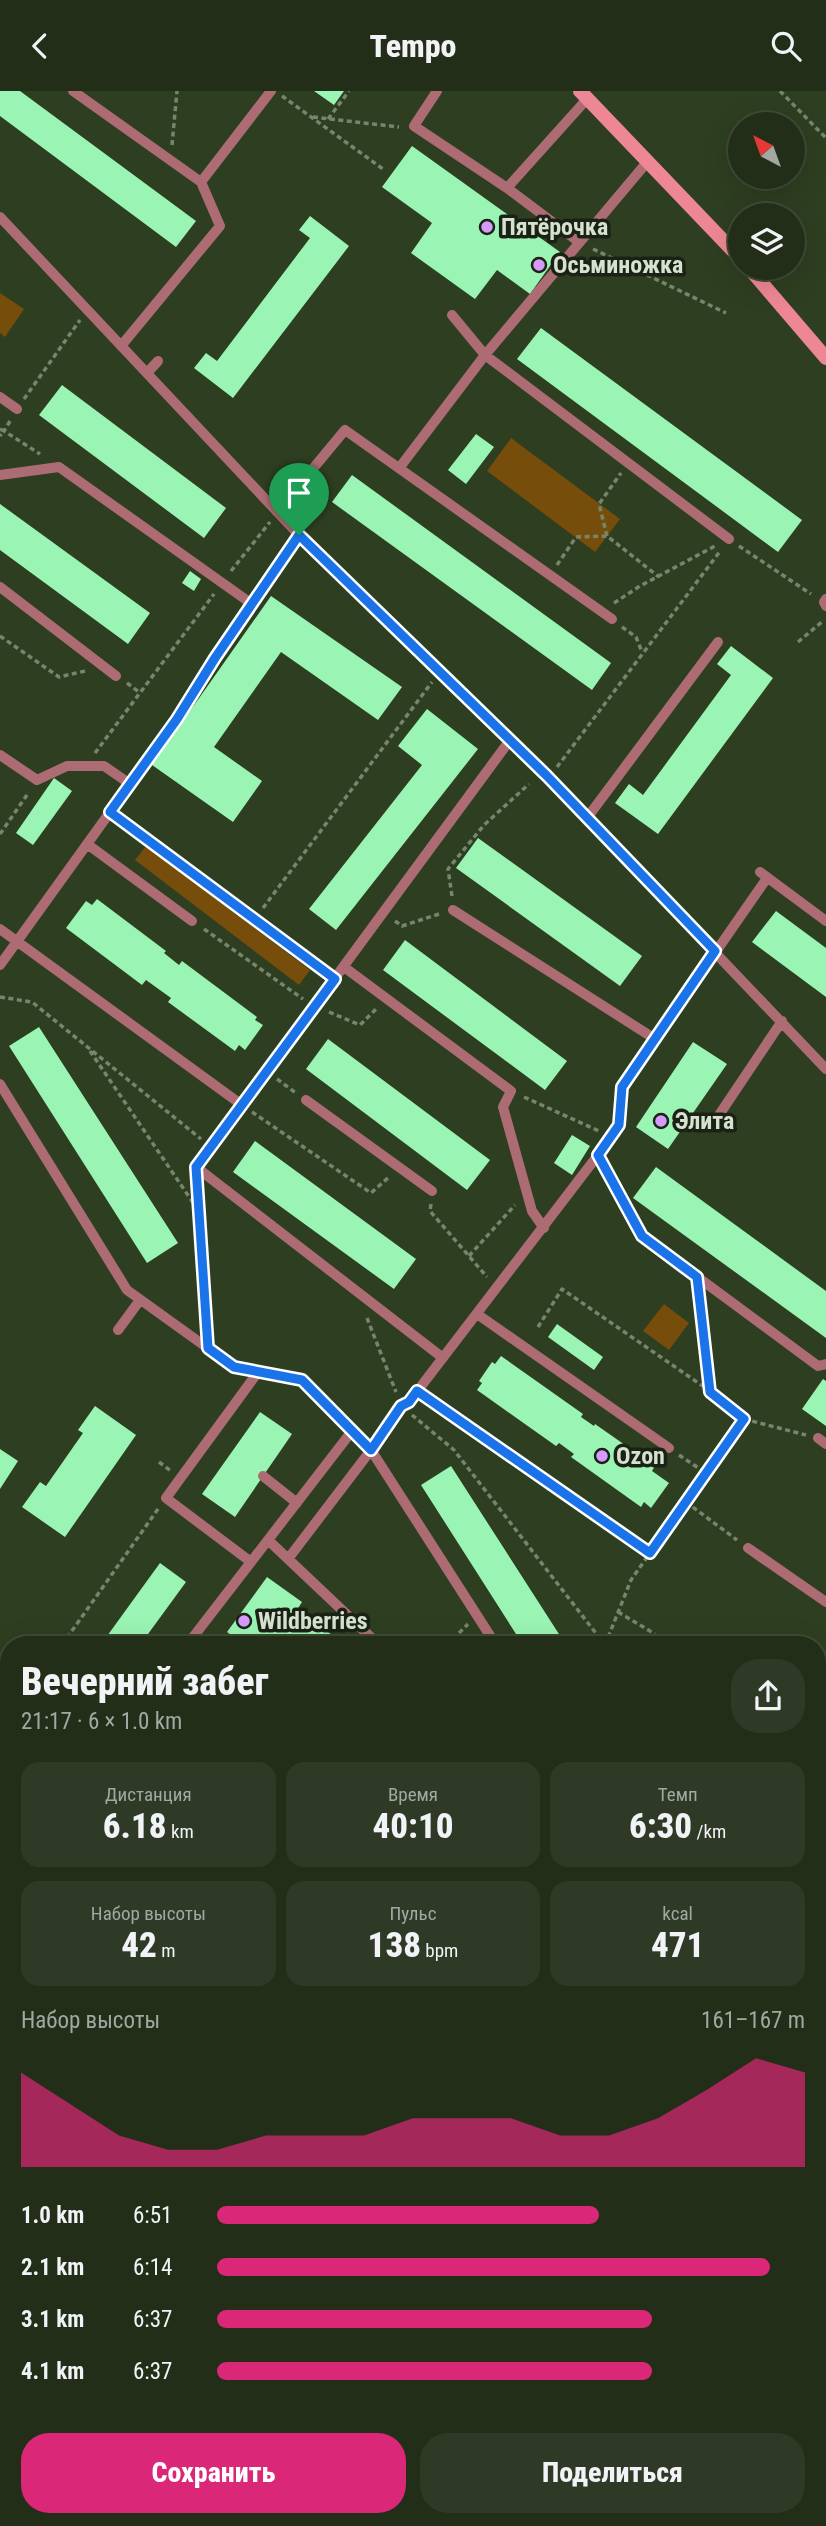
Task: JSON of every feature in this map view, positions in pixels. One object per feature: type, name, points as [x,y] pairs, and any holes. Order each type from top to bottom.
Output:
[{"type":"main road","points":[[583,95],[728,245]]},
{"type":"main road","points":[[759,280],[826,358]]},
{"type":"lane","points":[[74,91],[201,182],[220,226],[121,346]]},
{"type":"lane","points":[[201,182],[273,91]]},
{"type":"lane","points":[[437,91],[414,126],[507,188],[579,242]]},
{"type":"lane","points":[[507,188],[583,95]]},
{"type":"lane","points":[[400,467],[485,355],[648,161]]},
{"type":"lane","points":[[0,218],[299,535],[587,818],[826,1069]]},
{"type":"lane","points":[[0,238],[8,226]]},
{"type":"lane","points":[[452,315],[485,355],[729,539]]},
{"type":"lane","points":[[147,373],[158,361]]},
{"type":"lane","points":[[0,397],[17,409]]},
{"type":"lane","points":[[277,512],[345,430],[611,619]]},
{"type":"lane","points":[[0,475],[59,467],[252,604]]},
{"type":"lane","points":[[0,965],[177,719],[299,535]]},
{"type":"lane","points":[[0,587],[116,676]]},
{"type":"lane","points":[[587,818],[718,642]]},
{"type":"lane","points":[[443,1358],[196,1167],[510,740]]},
{"type":"lane","points":[[0,755],[37,780],[67,766],[104,765],[130,784]]},
{"type":"lane","points":[[110,812],[335,979]]},
{"type":"lane","points":[[87,843],[192,921]]},
{"type":"lane","points":[[288,1559],[401,1406],[409,1402],[544,1228],[619,1125],[622,1087],[715,951],[763,875],[826,921]]},
{"type":"lane","points":[[453,910],[656,1039]]},
{"type":"lane","points":[[0,929],[242,1105]]},
{"type":"lane","points":[[344,967],[511,1091],[503,1107],[532,1211],[544,1228]]},
{"type":"lane","points":[[715,1121],[782,1021]]},
{"type":"lane","points":[[0,1084],[127,1290],[234,1367],[302,1380],[371,1450],[490,1636]]},
{"type":"lane","points":[[306,1100],[432,1191]]},
{"type":"lane","points":[[598,1155],[642,1236],[818,1366],[826,1364]]},
{"type":"lane","points":[[118,1330],[140,1300]]},
{"type":"lane","points":[[477,1314],[669,1448]]},
{"type":"lane","points":[[251,1562],[166,1498],[258,1372]]},
{"type":"lane","points":[[417,1391],[553,1485]]},
{"type":"lane","points":[[194,1636],[352,1431]]},
{"type":"lane","points":[[263,1476],[297,1503]]},
{"type":"lane","points":[[268,1541],[369,1636]]},
{"type":"lane","points":[[748,1548],[826,1602]]},
{"type":"path","points":[[171,160],[177,91]]},
{"type":"path","points":[[273,91],[383,169]]},
{"type":"path","points":[[328,119],[349,91]]},
{"type":"path","points":[[780,91],[826,138]]},
{"type":"path","points":[[311,117],[400,127]]},
{"type":"path","points":[[579,242],[726,313]]},
{"type":"path","points":[[0,436],[87,310]]},
{"type":"path","points":[[2,430],[59,467]]},
{"type":"path","points":[[628,463],[599,504],[607,536],[659,577]]},
{"type":"path","points":[[95,753],[277,512]]},
{"type":"path","points":[[550,575],[576,537],[607,536]]},
{"type":"path","points":[[729,539],[825,603]]},
{"type":"path","points":[[601,612],[702,555]]},
{"type":"path","points":[[556,769],[711,563]]},
{"type":"path","points":[[798,642],[826,618]]},
{"type":"path","points":[[611,619],[636,637],[642,653]]},
{"type":"path","points":[[0,636],[59,677],[104,667]]},
{"type":"path","points":[[255,919],[439,672]]},
{"type":"path","points":[[0,834],[37,780]]},
{"type":"path","points":[[384,913],[402,926],[453,910],[448,869],[484,825],[529,783]]},
{"type":"path","points":[[192,921],[315,1007],[360,1025],[386,998]]},
{"type":"path","points":[[0,997],[32,1002],[210,1147]]},
{"type":"path","points":[[87,1046],[198,1210]]},
{"type":"path","points":[[267,1072],[306,1100]]},
{"type":"path","points":[[511,1091],[611,1136]]},
{"type":"path","points":[[242,1105],[371,1193],[399,1167]]},
{"type":"path","points":[[196,1167],[208,1348]]},
{"type":"path","points":[[432,1191],[430,1211],[497,1288]]},
{"type":"path","points":[[470,1256],[527,1192]]},
{"type":"path","points":[[697,1277],[710,1392]]},
{"type":"path","points":[[537,1327],[562,1289],[710,1392],[744,1419],[822,1441]]},
{"type":"path","points":[[358,1293],[401,1406],[454,1450],[598,1636]]},
{"type":"path","points":[[609,1636],[631,1580],[744,1419]]},
{"type":"path","points":[[669,1448],[706,1473]]},
{"type":"path","points":[[553,1485],[650,1553]]},
{"type":"path","points":[[69,1635],[166,1498]]},
{"type":"path","points":[[686,1502],[748,1548]]},
{"type":"path","points":[[618,1612],[658,1636]]},
{"type":"path","points":[[456,1636],[477,1615]]},
{"type":"shaded area","points":[[0,293],[24,309],[5,337],[0,333]]},
{"type":"shaded area","points":[[511,438],[620,519],[595,552],[487,471]]},
{"type":"shaded area","points":[[146,846],[310,970],[299,985],[135,860]]},
{"type":"shaded area","points":[[664,1304],[689,1323],[669,1350],[643,1331]]},
{"type":"building","points":[[0,91],[20,91],[196,221],[176,247],[0,116]]},
{"type":"building","points":[[314,91],[344,91],[334,105]]},
{"type":"building","points":[[412,146],[560,252],[530,294],[497,270],[475,299],[411,253],[432,223],[382,187]]},
{"type":"building","points":[[310,216],[349,246],[233,398],[194,368],[206,353],[217,361],[310,238],[299,230]]},
{"type":"building","points":[[541,328],[802,520],[778,552],[517,359]]},
{"type":"building","points":[[62,385],[226,508],[204,538],[39,415]]},
{"type":"building","points":[[476,434],[494,447],[466,484],[448,470]]},
{"type":"building","points":[[352,475],[611,663],[592,690],[332,502]]},
{"type":"building","points":[[0,504],[150,613],[128,644],[0,550]]},
{"type":"building","points":[[190,571],[201,579],[194,591],[182,583]]},
{"type":"building","points":[[271,596],[402,687],[378,720],[281,652],[214,747],[262,781],[233,822],[152,765]]},
{"type":"building","points":[[731,646],[773,678],[658,834],[615,803],[629,784],[643,795],[731,675],[717,664]]},
{"type":"building","points":[[427,709],[478,749],[336,930],[309,909],[422,765],[398,746]]},
{"type":"building","points":[[54,778],[72,791],[33,845],[16,833]]},
{"type":"building","points":[[478,838],[642,956],[620,986],[456,868]]},
{"type":"building","points":[[97,899],[166,951],[164,953],[179,965],[182,961],[257,1017],[255,1020],[263,1025],[245,1050],[239,1045],[235,1051],[168,1002],[171,998],[146,980],[142,985],[66,928],[86,901],[92,905]]},
{"type":"building","points":[[776,911],[826,948],[826,997],[752,942]]},
{"type":"building","points":[[405,940],[567,1061],[545,1090],[383,970]]},
{"type":"building","points":[[39,1027],[178,1243],[147,1263],[9,1046]]},
{"type":"building","points":[[328,1039],[490,1160],[467,1190],[306,1069]]},
{"type":"building","points":[[693,1042],[727,1064],[668,1149],[636,1127]]},
{"type":"building","points":[[572,1135],[590,1146],[572,1175],[554,1163]]},
{"type":"building","points":[[255,1141],[416,1259],[394,1289],[233,1172]]},
{"type":"building","points":[[656,1167],[826,1291],[826,1338],[633,1198]]},
{"type":"building","points":[[557,1324],[603,1357],[594,1370],[548,1337]]},
{"type":"building","points":[[501,1356],[583,1414],[581,1417],[655,1466],[652,1471],[669,1483],[651,1508],[644,1502],[641,1507],[571,1457],[574,1454],[559,1443],[556,1446],[477,1390],[482,1383],[479,1381],[492,1362],[495,1364]]},
{"type":"building","points":[[823,1379],[826,1381],[826,1426],[802,1409]]},
{"type":"building","points":[[95,1406],[136,1435],[65,1537],[22,1507],[40,1482],[46,1486],[83,1433],[78,1430]]},
{"type":"building","points":[[260,1412],[292,1434],[235,1517],[202,1494]]},
{"type":"building","points":[[0,1449],[18,1461],[0,1489]]},
{"type":"building","points":[[451,1466],[560,1636],[517,1636],[421,1485]]},
{"type":"building","points":[[160,1563],[186,1582],[147,1636],[107,1636]]},
{"type":"building","points":[[267,1577],[302,1602],[297,1610],[333,1636],[233,1636],[227,1632]]},
{"type":"place","name":"Пятёрочка","points":[[487,227]]},
{"type":"place","name":"Осьминожка","points":[[539,265]]},
{"type":"place","name":"Элита","points":[[661,1121]]},
{"type":"place","name":"Ozon","points":[[602,1456]]},
{"type":"place","name":"Wildberries","points":[[244,1621]]},
{"type":"route","points":[[299,535],[547,776],[715,951],[622,1087],[619,1125],[598,1155],[642,1236],[697,1277],[710,1392],[744,1419],[650,1553],[417,1391],[409,1402],[401,1406],[371,1450],[302,1380],[234,1367],[208,1348],[196,1167],[335,979],[110,812],[177,719],[299,535]]}]
